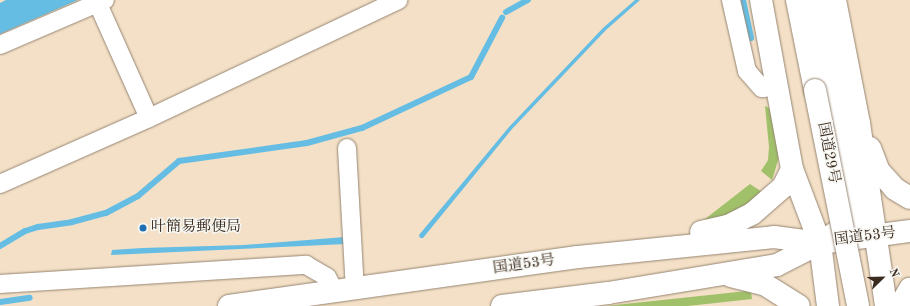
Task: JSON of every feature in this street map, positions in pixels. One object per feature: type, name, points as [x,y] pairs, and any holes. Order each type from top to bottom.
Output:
[{"type":"highway","points":[[761,0],[778,86],[792,169],[820,243],[828,306]]},
{"type":"highway","name":"国道29号","points":[[797,0],[858,306]]},
{"type":"highway","points":[[815,0],[853,202],[852,221],[820,243]]},
{"type":"highway","points":[[835,0],[860,123],[886,306]]},
{"type":"highway","points":[[860,123],[879,170],[895,189],[910,198]]},
{"type":"highway","points":[[578,257],[728,226],[752,214],[773,197],[783,187],[792,169]]},
{"type":"highway","name":"国道53号","points":[[229,306],[345,291],[578,257],[774,237],[820,243],[910,231]]},
{"type":"highway","name":"国道53号","points":[[502,306],[608,293],[777,265],[820,243]]},
{"type":"highway","points":[[726,274],[764,284],[784,294],[799,306]]},
{"type":"highway","points":[[900,306],[910,289]]},
{"type":"street","points":[[0,184],[149,118],[399,0]]},
{"type":"street","points":[[731,0],[747,72],[762,88],[778,86]]},
{"type":"street","points":[[0,45],[102,2],[149,118]]},
{"type":"street","points":[[345,291],[347,148]]},
{"type":"street","points":[[0,284],[306,265],[345,291]]},
{"type":"green space","points":[[765,106],[771,109],[780,154],[772,180],[761,171],[768,160],[769,147]]},
{"type":"green space","points":[[750,184],[765,194],[747,209],[691,230]]},
{"type":"green space","points":[[747,291],[751,292],[752,299],[688,306],[606,306]]},
{"type":"water","points":[[6,0],[78,0],[0,34],[0,3]]},
{"type":"water","points":[[635,0],[640,0],[606,30],[512,129],[423,238],[420,238],[419,235],[509,127],[603,28]]},
{"type":"water","points":[[345,237],[346,244],[111,255],[112,250],[244,245]]},
{"type":"waterway","points":[[506,12],[528,0]]},
{"type":"waterway","points":[[743,0],[751,38]]},
{"type":"waterway","points":[[0,246],[25,231],[38,227],[72,222],[106,213],[138,196],[179,161],[307,143],[362,128],[471,77],[502,18]]},
{"type":"waterway","points":[[0,302],[30,298]]},
{"type":"place","name":"叶簡易郵便局","points":[[143,228]]}]
